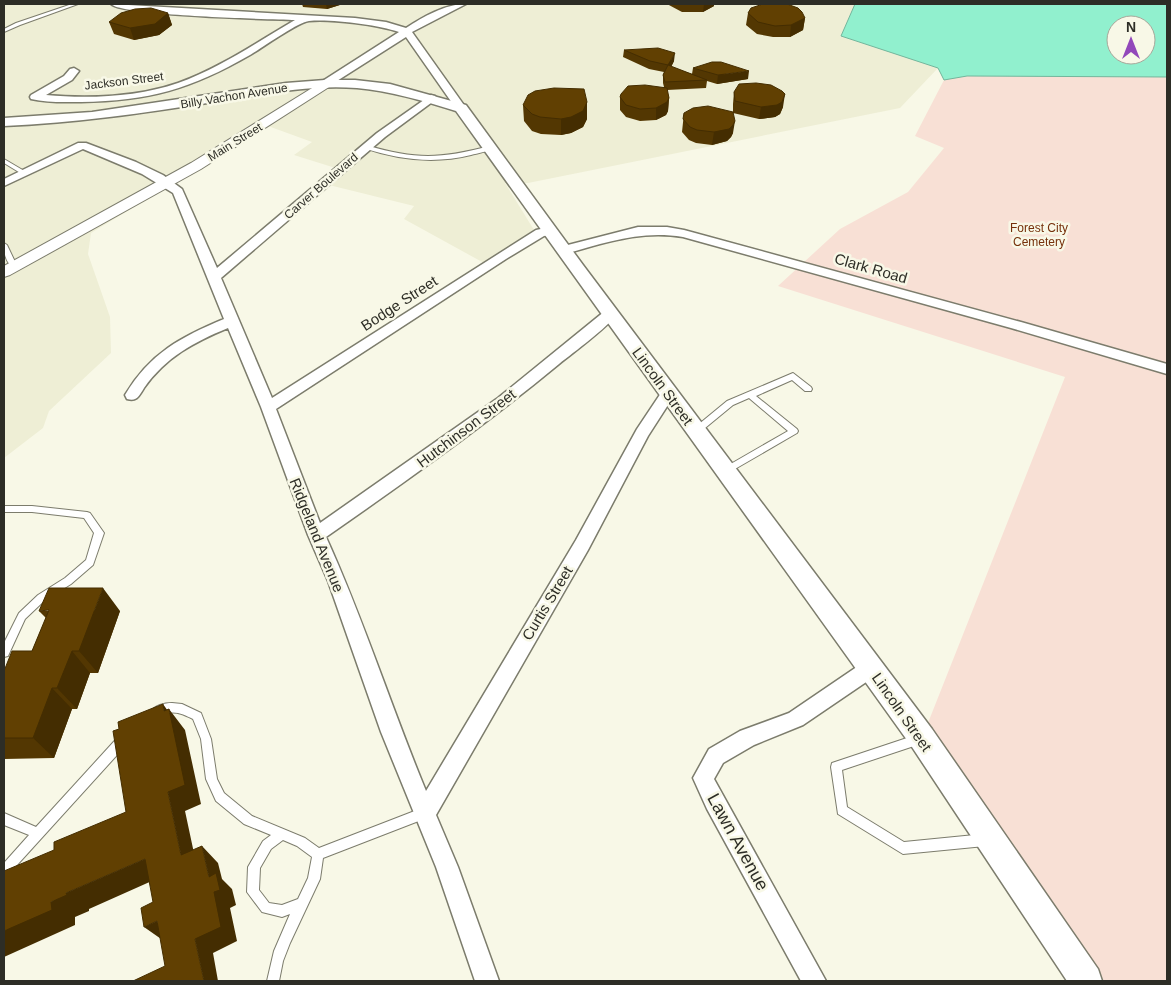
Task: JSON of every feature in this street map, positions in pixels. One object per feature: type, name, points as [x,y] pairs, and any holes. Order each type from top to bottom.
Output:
[{"type":"main road","name":"Billy Vachon Avenue","points":[[4,122],[92,116],[325,84],[355,84],[390,88],[432,98],[461,108]]},
{"type":"main road","name":"Lincoln Street","points":[[461,108],[668,394],[922,738],[1086,981]]},
{"type":"street","points":[[115,4],[146,9],[372,23],[407,32]]},
{"type":"street","name":"Main Street","points":[[9,269],[166,183],[432,16],[462,4]]},
{"type":"street","name":"Jackson Street","points":[[74,71],[68,78],[36,97],[57,100],[102,98],[131,95],[181,85],[306,18]]},
{"type":"street","name":"Lincoln Street","points":[[407,32],[461,108]]},
{"type":"street","name":"Carver Boulevard","points":[[214,278],[366,147],[406,115],[432,98]]},
{"type":"street","name":"Ridgeland Avenue","points":[[24,173],[82,145],[111,156],[166,183],[178,191],[268,407],[316,536],[337,581],[391,732],[425,813],[487,981]]},
{"type":"street","points":[[4,182],[24,173]]},
{"type":"street","name":"Bodge Street","points":[[268,407],[502,256],[540,233],[550,231]]},
{"type":"street","name":"Clark Road","points":[[564,250],[638,231],[667,231],[684,234],[1167,369]]},
{"type":"street","name":"Hutchinson Street","points":[[316,536],[394,482],[529,381],[569,350],[610,314]]},
{"type":"street","points":[[132,395],[158,361],[170,352],[193,338],[231,321]]},
{"type":"street","name":"Curtis Street","points":[[425,813],[582,545],[642,433],[668,394]]},
{"type":"street","name":"Lawn Avenue","points":[[814,981],[714,802],[703,778],[716,756],[748,738],[796,719],[871,668]]},
{"type":"lane","points":[[4,31],[18,24],[76,4]]},
{"type":"lane","points":[[366,147],[381,153],[410,157],[451,157],[490,148]]},
{"type":"lane","points":[[4,161],[24,173]]},
{"type":"lane","points":[[4,245],[9,269]]},
{"type":"lane","points":[[696,431],[730,403],[793,376],[808,389]]},
{"type":"lane","points":[[725,471],[794,431],[750,395]]},
{"type":"lane","points":[[4,509],[32,509],[87,515],[99,534],[90,562],[68,581],[41,598],[22,616],[4,653]]},
{"type":"lane","points":[[149,717],[160,710],[177,707],[197,716],[206,739],[212,779],[220,798],[248,820],[301,842],[318,854]]},
{"type":"lane","points":[[4,871],[132,731]]},
{"type":"lane","points":[[922,738],[836,767],[842,810],[904,848],[990,840]]},
{"type":"lane","points":[[318,854],[425,813]]},
{"type":"lane","points":[[4,819],[37,833]]},
{"type":"lane","points":[[282,834],[267,845],[254,867],[253,892],[266,908],[282,910],[302,903]]},
{"type":"lane","points":[[273,981],[274,968],[285,937],[314,879],[318,854]]},
{"type":"shaded area","points":[[4,4],[855,4],[841,36],[938,68],[900,108],[528,183],[505,183],[534,230],[484,263],[404,219],[414,206],[329,185],[345,171],[294,155],[312,142],[268,126],[91,233],[88,254],[110,317],[111,353],[49,411],[43,428],[4,458]]},
{"type":"shaded area","points":[[855,4],[1167,4],[1167,77],[967,76],[944,80],[938,68],[841,36]]},
{"type":"green space","name":"Forest City Cemetery","points":[[855,4],[1167,4],[1167,981],[1086,981],[922,738],[1065,377],[778,286],[840,229],[908,192],[944,148],[915,136],[944,80],[938,68],[841,36]]},
{"type":"building","points":[[763,4],[787,4],[798,8],[805,18],[791,25],[775,26],[758,22],[748,13],[751,8]]},
{"type":"building","points":[[151,8],[168,13],[155,24],[130,28],[109,22],[121,13],[135,9]]},
{"type":"building","points":[[658,48],[675,53],[668,65],[650,61],[624,50]]},
{"type":"building","points":[[712,62],[721,62],[749,71],[718,75],[693,68]]},
{"type":"building","points":[[668,65],[707,80],[665,82],[663,75]]},
{"type":"building","points":[[756,83],[771,85],[782,91],[785,94],[782,102],[777,105],[761,107],[735,101],[734,92],[739,84]]},
{"type":"building","points":[[645,85],[667,88],[669,98],[667,102],[656,108],[640,109],[626,105],[620,97],[628,86]]},
{"type":"building","points":[[554,88],[584,89],[587,102],[583,111],[571,117],[561,119],[540,117],[532,114],[523,105],[528,95],[535,91]]},
{"type":"building","points":[[708,106],[733,112],[735,121],[733,125],[729,129],[714,132],[697,130],[690,127],[683,119],[684,113],[693,108]]},
{"type":"building","points":[[49,588],[103,588],[79,651],[72,651],[57,688],[52,688],[33,738],[4,738],[4,671],[12,651],[32,651],[49,610],[39,611]]},
{"type":"building","points":[[163,704],[164,711],[169,709],[185,785],[168,792],[181,855],[202,846],[209,877],[216,873],[220,890],[214,892],[221,927],[195,939],[204,981],[133,981],[165,966],[157,921],[144,927],[141,908],[153,902],[145,859],[66,893],[67,895],[51,902],[52,910],[4,931],[4,871],[54,850],[54,842],[126,812],[113,731],[119,729],[118,722]]}]
